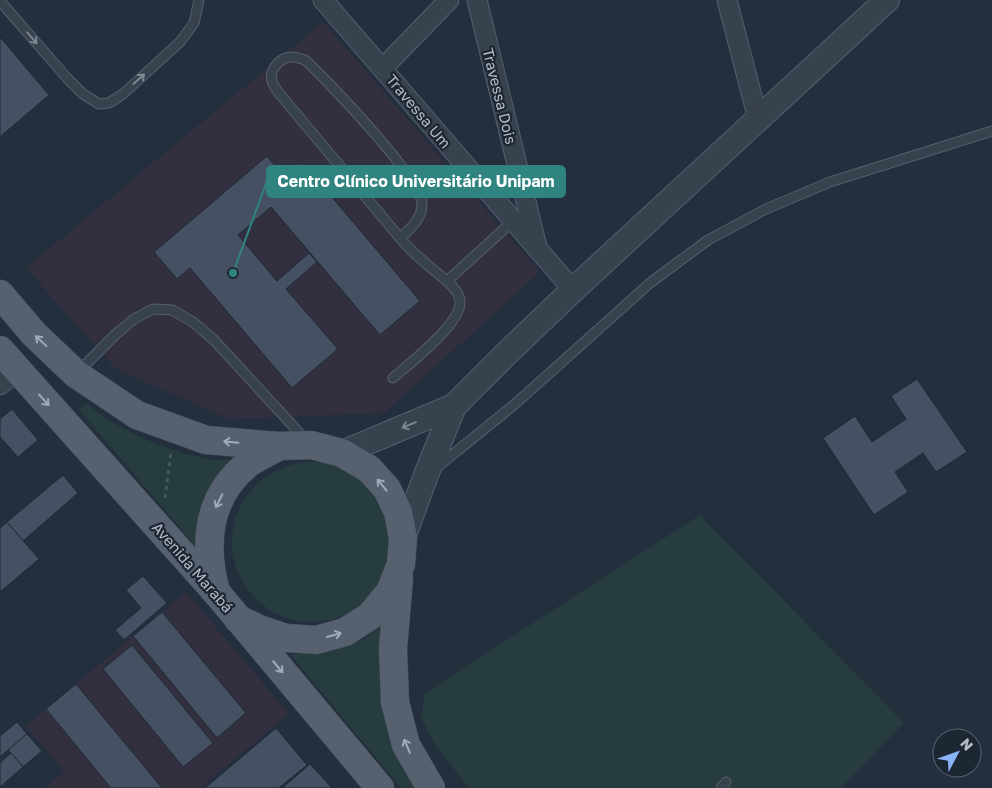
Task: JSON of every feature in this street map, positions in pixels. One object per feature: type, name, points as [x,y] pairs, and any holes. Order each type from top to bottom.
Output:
[{"type":"main road","points":[[0,294],[34,334],[76,374],[137,415],[206,440],[279,446],[311,445],[342,452],[369,469],[387,489],[398,512],[402,551],[393,650],[395,702],[406,745],[431,788]]},
{"type":"main road","name":"Avenida Marabá","points":[[0,350],[9,378],[216,592],[380,788]]},
{"type":"main road","points":[[216,592],[210,570],[208,548],[212,515],[226,486],[250,463],[279,446]]},
{"type":"main road","points":[[238,619],[259,629],[286,638],[316,640],[345,632],[370,616],[390,592],[402,551]]},
{"type":"street","name":"Travessa Um","points":[[323,0],[573,290]]},
{"type":"street","points":[[383,68],[449,0]]},
{"type":"street","name":"Travessa Dois","points":[[477,0],[538,250]]},
{"type":"street","points":[[727,0],[758,119]]},
{"type":"street","points":[[402,551],[426,475],[454,406],[506,353],[573,290],[887,0]]},
{"type":"street","points":[[342,452],[454,406]]},
{"type":"lane","points":[[0,1],[66,78],[83,94],[99,104],[110,103],[123,94],[180,42],[194,22],[199,0]]},
{"type":"lane","points":[[393,378],[451,324],[460,304],[459,296],[447,281],[425,264],[400,238],[278,92],[272,81],[272,72],[278,63],[286,58],[294,57],[305,60],[393,154],[412,178],[420,193],[422,204],[414,225],[400,238]]},
{"type":"lane","points":[[426,475],[515,404],[650,283],[708,240],[766,209],[830,182],[992,131]]},
{"type":"lane","points":[[447,281],[513,221]]},
{"type":"lane","points":[[76,374],[116,334],[134,319],[152,309],[172,310],[193,322],[214,340],[311,445]]},
{"type":"path","points":[[164,498],[171,449]]},
{"type":"shaded area","points":[[323,22],[540,272],[384,413],[229,419],[116,369],[26,268]]},
{"type":"shaded area","points":[[186,592],[289,714],[200,788],[45,788],[65,772],[26,726]]},
{"type":"green space","points":[[86,403],[109,421],[144,439],[183,453],[214,460],[239,460],[200,551],[79,410]]},
{"type":"green space","points":[[320,462],[350,471],[369,485],[379,497],[386,511],[391,526],[391,558],[386,573],[379,587],[369,599],[357,609],[335,619],[320,622],[304,622],[289,619],[267,609],[245,587],[233,558],[232,534],[235,519],[245,497],[267,475],[296,463]]},
{"type":"green space","points":[[700,515],[904,723],[841,788],[469,788],[435,745],[421,717],[425,693]]},
{"type":"green space","points":[[387,619],[381,673],[381,690],[386,723],[399,758],[417,788],[401,788],[291,655],[331,648],[365,639]]},
{"type":"building","points":[[0,37],[49,95],[0,137]]},
{"type":"building","points":[[267,156],[285,178],[303,163],[420,301],[380,335],[271,207],[238,235],[277,281],[309,253],[317,262],[286,289],[338,349],[292,388],[190,268],[177,279],[154,252]]},
{"type":"building","points":[[917,379],[967,452],[936,472],[923,453],[895,472],[908,492],[874,515],[823,438],[855,416],[872,442],[906,419],[891,396]]},
{"type":"building","points":[[12,409],[38,440],[18,457],[0,437],[0,419]]},
{"type":"building","points":[[63,475],[78,493],[23,541],[7,522]]},
{"type":"building","points":[[7,522],[39,559],[0,592],[0,528]]},
{"type":"building","points":[[143,576],[167,603],[124,640],[115,630],[141,608],[126,590]]},
{"type":"building","points":[[162,612],[246,713],[217,738],[133,636]]},
{"type":"building","points":[[132,645],[213,743],[183,767],[103,669]]},
{"type":"building","points":[[76,684],[162,788],[111,788],[46,709]]},
{"type":"building","points":[[17,722],[27,734],[0,757],[0,736]]},
{"type":"building","points":[[276,728],[307,765],[279,788],[205,788]]},
{"type":"building","points":[[27,734],[42,751],[23,767],[8,750]]},
{"type":"building","points":[[11,753],[23,767],[0,787],[0,763]]},
{"type":"building","points":[[310,764],[332,788],[282,788]]},
{"type":"place","name":"Centro Clínico Universitário Unipam","points":[[233,273]]}]
